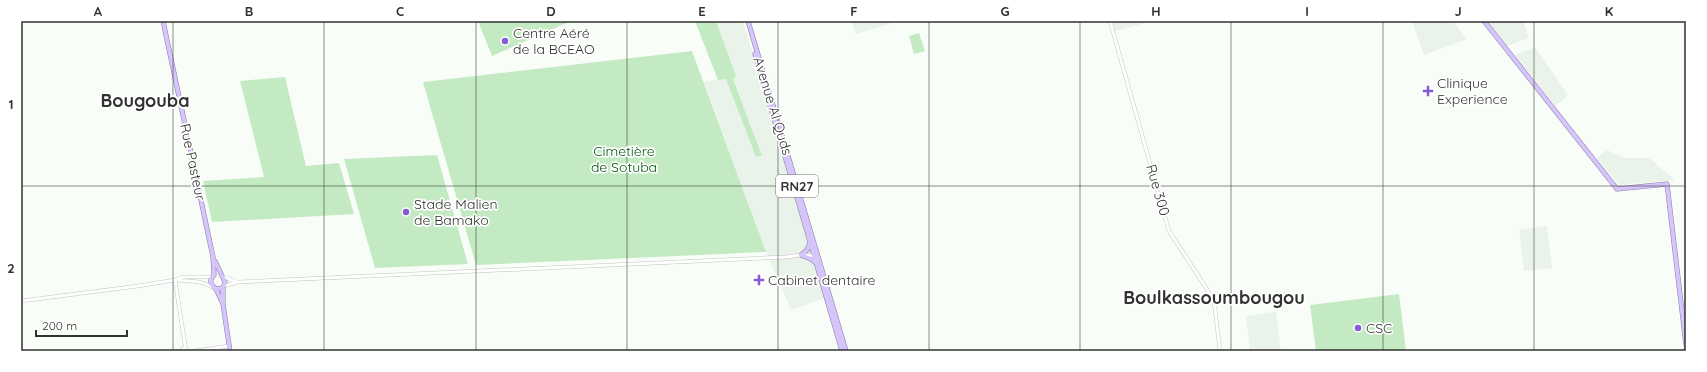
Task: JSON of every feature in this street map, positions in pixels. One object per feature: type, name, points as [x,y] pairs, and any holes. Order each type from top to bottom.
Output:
[{"type":"main road","name":"Rue Pasteur","points":[[163,21],[213,257]]},
{"type":"main road","name":"Avenue Al Quds","points":[[746,21],[810,243],[816,256],[816,263],[842,351]]},
{"type":"main road","name":"Avenue Al Quds","points":[[746,21],[846,351]]},
{"type":"main road","points":[[1484,21],[1617,189],[1667,184],[1686,345]]},
{"type":"main road","points":[[810,243],[807,250],[801,255],[816,263]]},
{"type":"main road","points":[[213,257],[225,281],[223,287],[223,304],[230,349]]},
{"type":"main road","points":[[213,257],[213,276],[210,282],[223,304]]},
{"type":"main road","points":[[213,276],[222,276]]},
{"type":"main road","points":[[214,288],[223,287]]},
{"type":"street","name":"Rue 300","points":[[1110,21],[1169,231],[1214,300],[1220,351]]},
{"type":"street","points":[[223,287],[238,282],[786,257],[801,255],[816,256]]},
{"type":"street","points":[[21,301],[175,280],[186,277],[202,278],[213,276]]},
{"type":"street","points":[[222,276],[238,282]]},
{"type":"street","points":[[175,280],[206,283],[214,288]]},
{"type":"street","points":[[175,280],[186,351]]},
{"type":"street","points":[[181,351],[185,347]]},
{"type":"street","points":[[196,351],[230,349]]},
{"type":"shaded area","points":[[716,21],[743,21],[825,298],[791,310],[766,252],[704,82],[726,78],[756,157],[762,156],[733,78],[736,76]]},
{"type":"shaded area","points":[[852,21],[889,21],[890,24],[856,34]]},
{"type":"shaded area","points":[[1110,21],[1152,21],[1113,32]]},
{"type":"shaded area","points":[[1412,21],[1453,21],[1467,39],[1424,55]]},
{"type":"shaded area","points":[[1523,21],[1529,38],[1507,46],[1488,23]]},
{"type":"shaded area","points":[[1535,47],[1568,95],[1556,106],[1515,55]]},
{"type":"shaded area","points":[[1607,150],[1625,158],[1649,158],[1675,180],[1619,185],[1597,158]]},
{"type":"shaded area","points":[[1547,226],[1552,268],[1524,271],[1519,230]]},
{"type":"shaded area","points":[[1276,312],[1281,351],[1250,351],[1246,316]]},
{"type":"green space","name":"Centre Aéré de la BCEAO","points":[[478,21],[571,21],[492,56]]},
{"type":"green space","points":[[695,21],[716,21],[736,76],[733,79],[762,156],[756,157],[726,79],[718,80]]},
{"type":"green space","points":[[919,33],[925,51],[914,54],[909,36]]},
{"type":"green space","name":"Cimetière de Sotuba","points":[[692,51],[766,252],[476,265],[423,82]]},
{"type":"green space","points":[[285,77],[306,166],[339,163],[354,214],[212,222],[203,181],[264,177],[240,81]]},
{"type":"green space","name":"Stade Malien de Bamako","points":[[437,155],[468,264],[375,268],[344,159]]},
{"type":"green space","name":"CSC","points":[[1399,294],[1406,351],[1316,351],[1310,305]]},
{"type":"place","name":"Centre Aéré de la BCEAO","points":[[505,41]]},
{"type":"place","name":"Clinique Experience","points":[[1428,91]]},
{"type":"place","name":"Stade Malien de Bamako","points":[[406,212]]},
{"type":"place","name":"Cabinet dentaire","points":[[759,280]]},
{"type":"place","name":"CSC","points":[[1358,328]]},
{"type":"district","name":"Bougouba","points":[[145,100]]},
{"type":"district","name":"Boulkassoumbougou","points":[[1214,297]]}]
